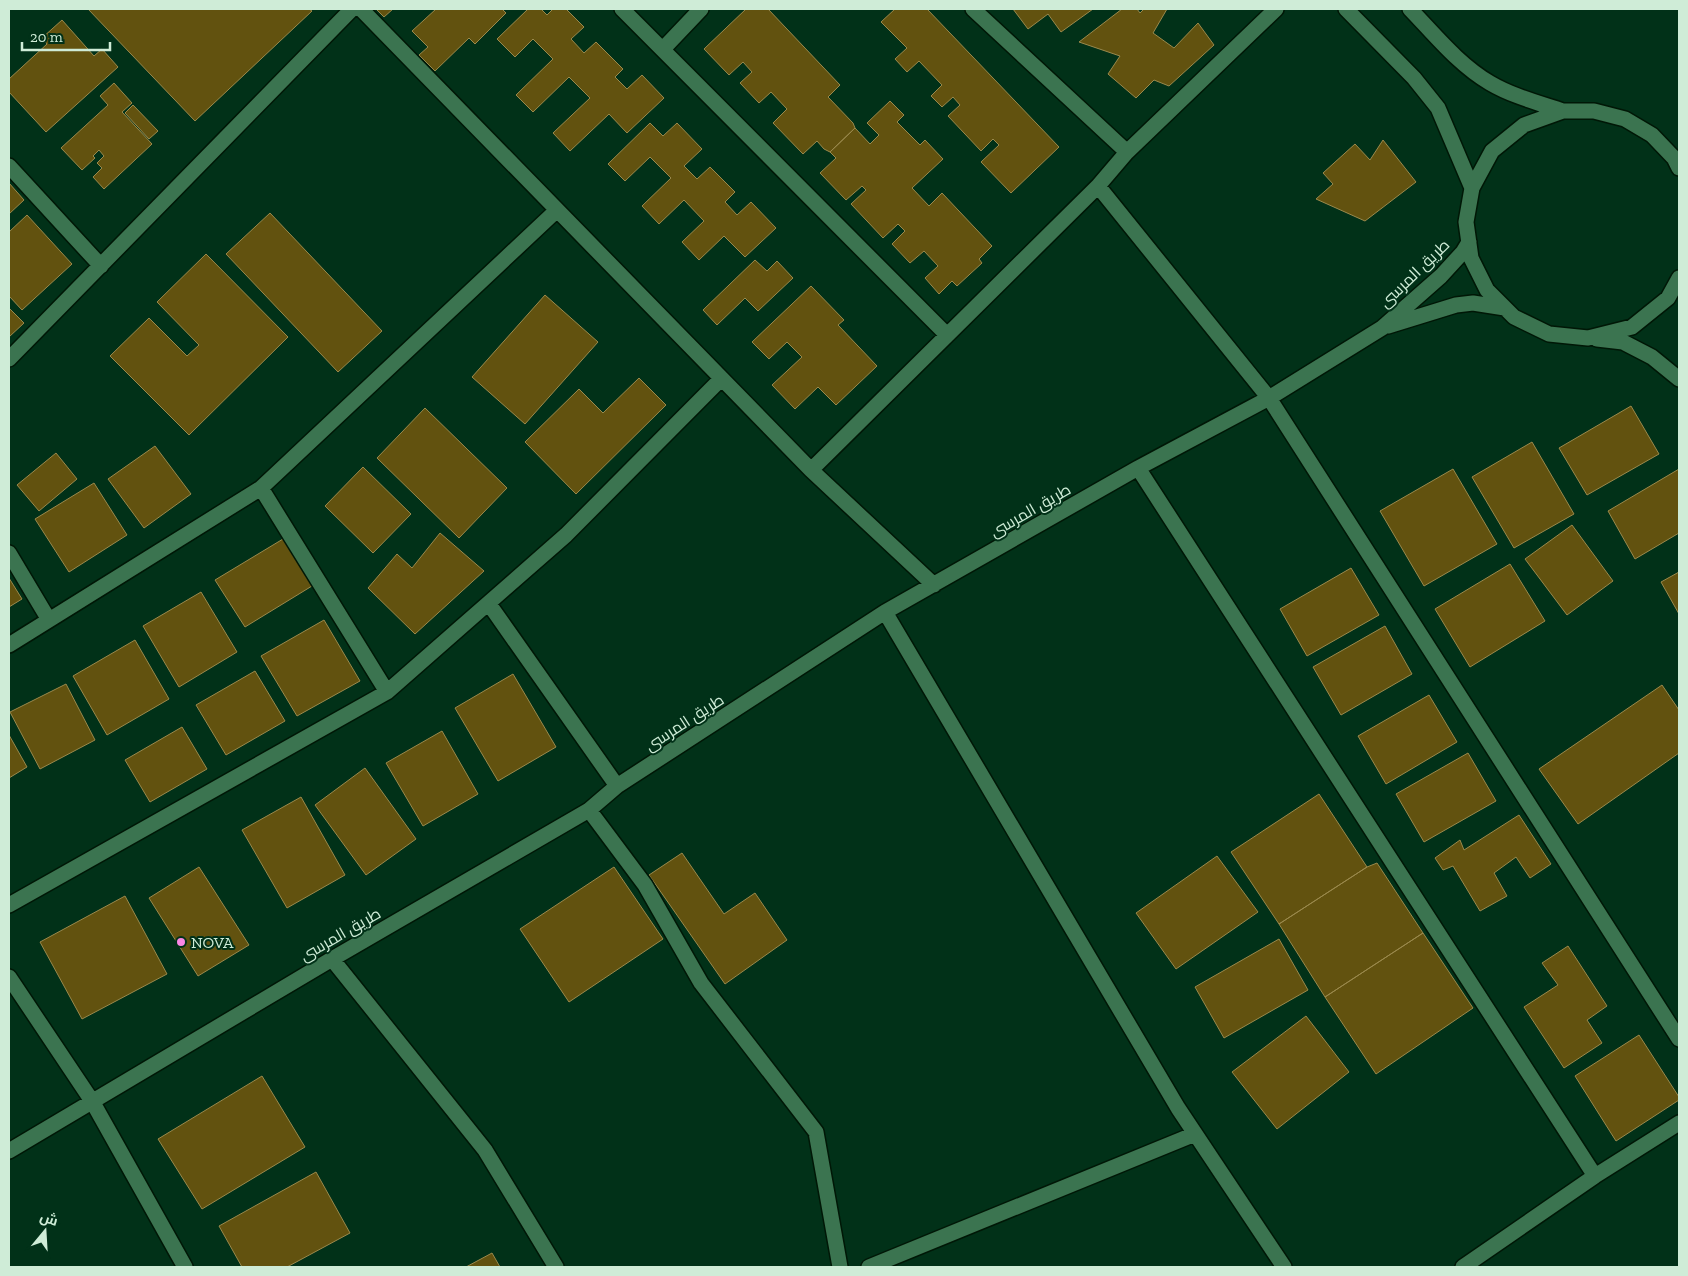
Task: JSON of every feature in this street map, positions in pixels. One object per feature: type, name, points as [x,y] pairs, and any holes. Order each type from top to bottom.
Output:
[{"type":"street","points":[[9,359],[352,9]]},
{"type":"street","points":[[361,9],[810,470],[934,585]]},
{"type":"street","points":[[622,9],[947,335]]},
{"type":"street","points":[[662,49],[702,9]]},
{"type":"street","points":[[973,9],[1127,152]]},
{"type":"street","points":[[810,470],[1098,186],[1127,152],[1276,9]]},
{"type":"street","points":[[1346,9],[1414,78],[1438,108],[1472,188]]},
{"type":"street","points":[[1410,9],[1448,49],[1489,83],[1563,111]]},
{"type":"street","points":[[1678,162],[1652,135],[1625,119],[1594,111],[1563,111],[1524,125],[1492,152],[1472,188],[1466,222],[1471,258],[1487,290],[1514,317],[1549,334],[1623,342],[1652,357],[1679,379]]},
{"type":"street","points":[[9,166],[100,266]]},
{"type":"street","points":[[1098,186],[1269,398],[1679,1040]]},
{"type":"street","points":[[9,645],[261,488],[557,210]]},
{"type":"street","name":"طريق المرسى","points":[[9,1151],[332,959],[589,810],[618,786],[885,612],[1138,468],[1269,398],[1382,328],[1441,276],[1463,252],[1469,242]]},
{"type":"street","points":[[1588,338],[1632,327],[1668,298],[1679,278]]},
{"type":"street","name":"طريق المرسى","points":[[1382,328],[1456,305],[1473,304],[1505,308]]},
{"type":"street","points":[[9,905],[387,692],[566,535],[721,379]]},
{"type":"street","points":[[1138,468],[1595,1176]]},
{"type":"street","points":[[261,488],[387,692]]},
{"type":"street","points":[[9,553],[49,620]]},
{"type":"street","points":[[489,604],[618,786]]},
{"type":"street","points":[[885,612],[1195,1134],[1284,1267]]},
{"type":"street","points":[[589,810],[645,885],[701,983],[816,1132],[840,1267]]},
{"type":"street","points":[[332,959],[485,1150],[556,1267]]},
{"type":"street","points":[[9,977],[92,1101],[185,1267]]},
{"type":"street","points":[[1463,1267],[1595,1176],[1679,1123]]},
{"type":"street","points":[[869,1267],[1195,1134]]},
{"type":"building","points":[[88,9],[309,9],[312,11],[195,121]]},
{"type":"building","points":[[376,9],[393,9],[384,17]]},
{"type":"building","points":[[436,9],[502,9],[506,13],[475,44],[469,38],[435,71],[419,55],[428,47],[412,31]]},
{"type":"building","points":[[528,9],[541,9],[547,15],[553,9],[566,9],[584,27],[571,39],[584,53],[596,42],[623,69],[615,77],[627,89],[642,75],[664,98],[627,133],[609,114],[570,151],[553,133],[590,98],[569,77],[533,112],[516,95],[553,59],[533,39],[515,57],[497,39]]},
{"type":"building","points":[[746,9],[768,9],[840,85],[828,97],[853,123],[855,128],[830,152],[824,149],[817,141],[803,154],[773,123],[787,109],[771,92],[759,103],[740,83],[752,72],[743,62],[729,75],[704,49]]},
{"type":"building","points":[[895,9],[927,9],[1059,147],[1011,193],[981,162],[999,145],[993,139],[981,151],[948,116],[960,105],[953,97],[942,107],[931,96],[942,85],[919,61],[907,72],[895,59],[907,48],[881,22]]},
{"type":"building","points":[[1013,9],[1093,9],[1061,32],[1048,14],[1028,29]]},
{"type":"building","points":[[1122,9],[1137,9],[1140,13],[1144,9],[1167,9],[1153,33],[1174,48],[1198,23],[1214,45],[1169,86],[1154,80],[1136,98],[1108,74],[1120,56],[1079,42]]},
{"type":"building","points":[[62,20],[94,56],[102,49],[118,67],[46,132],[9,92],[9,79],[47,44],[42,38]]},
{"type":"building","points":[[114,83],[132,103],[122,112],[152,144],[104,189],[93,177],[102,168],[97,163],[104,156],[99,150],[93,156],[95,158],[82,170],[61,148],[108,105],[100,96]]},
{"type":"building","points":[[890,101],[904,115],[897,122],[920,145],[925,140],[943,159],[912,188],[929,206],[942,193],[992,246],[979,259],[982,263],[957,286],[952,281],[939,294],[925,278],[938,266],[924,251],[910,263],[892,244],[905,231],[898,224],[883,238],[851,204],[866,190],[862,186],[846,200],[820,173],[836,158],[830,152],[855,128],[870,144],[879,135],[867,123]]},
{"type":"building","points":[[133,105],[158,131],[149,139],[125,113]]},
{"type":"building","points":[[650,123],[663,136],[677,123],[702,149],[684,166],[697,179],[710,167],[735,192],[725,202],[737,215],[751,202],[776,228],[745,257],[724,236],[699,260],[682,242],[704,221],[684,200],[659,224],[642,206],[671,178],[650,157],[625,181],[608,164]]},
{"type":"building","points":[[1383,140],[1416,182],[1365,221],[1316,199],[1333,184],[1323,173],[1355,144],[1370,160]]},
{"type":"building","points":[[9,183],[24,200],[9,214]]},
{"type":"building","points":[[270,213],[382,331],[338,372],[226,254]]},
{"type":"building","points":[[27,215],[72,264],[22,310],[9,296],[9,232]]},
{"type":"building","points":[[206,254],[288,337],[189,435],[110,356],[149,318],[187,356],[199,345],[157,302]]},
{"type":"building","points":[[755,260],[767,271],[777,261],[793,278],[758,311],[745,298],[717,325],[703,310]]},
{"type":"building","points":[[811,286],[844,320],[838,325],[877,366],[836,405],[818,387],[795,409],[772,385],[802,357],[787,342],[769,359],[752,342]]},
{"type":"building","points":[[545,295],[598,342],[525,424],[472,377]]},
{"type":"building","points":[[9,308],[24,323],[9,337]]},
{"type":"building","points":[[639,378],[666,405],[576,494],[525,442],[579,389],[603,413]]},
{"type":"building","points":[[1631,406],[1659,454],[1587,495],[1559,448]]},
{"type":"building","points":[[425,408],[507,488],[459,538],[377,458]]},
{"type":"building","points":[[1532,442],[1574,514],[1514,548],[1472,477]]},
{"type":"building","points":[[155,446],[191,494],[144,528],[108,479]]},
{"type":"building","points":[[56,453],[77,479],[39,511],[17,485]]},
{"type":"building","points":[[363,467],[411,514],[373,553],[325,506]]},
{"type":"building","points":[[1453,469],[1497,544],[1424,586],[1380,511]]},
{"type":"building","points":[[1679,469],[1679,533],[1635,559],[1608,511]]},
{"type":"building","points":[[94,483],[127,535],[69,572],[35,519]]},
{"type":"building","points":[[1572,525],[1613,581],[1567,615],[1525,559]]},
{"type":"building","points":[[440,533],[484,571],[415,634],[368,588],[397,554],[412,568]]},
{"type":"building","points":[[283,539],[312,586],[245,627],[215,580]]},
{"type":"building","points":[[1510,564],[1545,621],[1470,667],[1435,609]]},
{"type":"building","points":[[1351,568],[1379,615],[1307,656],[1280,609]]},
{"type":"building","points":[[1679,572],[1679,614],[1661,582]]},
{"type":"building","points":[[9,578],[22,599],[9,607]]},
{"type":"building","points":[[201,592],[237,652],[179,687],[143,626]]},
{"type":"building","points":[[324,620],[360,681],[297,716],[261,656]]},
{"type":"building","points":[[1385,626],[1412,674],[1341,715],[1313,667]]},
{"type":"building","points":[[135,640],[169,699],[107,735],[73,676]]},
{"type":"building","points":[[255,671],[285,721],[226,755],[196,705]]},
{"type":"building","points":[[513,674],[556,747],[498,781],[455,708]]},
{"type":"building","points":[[66,684],[95,740],[40,769],[10,712]]},
{"type":"building","points":[[1662,685],[1679,710],[1679,753],[1578,824],[1539,769]]},
{"type":"building","points":[[1429,695],[1457,742],[1386,784],[1358,736]]},
{"type":"building","points":[[182,727],[207,769],[150,802],[125,760]]},
{"type":"building","points":[[442,731],[478,794],[423,826],[386,763]]},
{"type":"building","points":[[9,735],[27,767],[9,778]]},
{"type":"building","points":[[1468,753],[1496,801],[1424,842],[1396,794]]},
{"type":"building","points":[[365,768],[416,839],[366,875],[315,805]]},
{"type":"building","points":[[1319,794],[1367,867],[1279,924],[1231,852]]},
{"type":"building","points":[[301,797],[345,875],[287,908],[242,830]]},
{"type":"building","points":[[1519,815],[1551,864],[1530,878],[1516,857],[1494,873],[1507,896],[1480,911],[1453,866],[1443,870],[1435,858],[1460,840],[1464,850]]},
{"type":"building","points":[[682,853],[724,914],[755,893],[787,940],[725,984],[649,875]]},
{"type":"building","points":[[1217,856],[1258,912],[1176,969],[1136,913]]},
{"type":"building","points":[[1377,863],[1423,933],[1325,997],[1279,924],[1367,867]]},
{"type":"building","points":[[199,867],[249,945],[198,976],[149,898]]},
{"type":"building","points":[[614,867],[663,939],[569,1002],[520,929]]},
{"type":"building","points":[[125,896],[167,974],[82,1019],[40,942]]},
{"type":"building","points":[[1423,933],[1473,1008],[1376,1074],[1325,997]]},
{"type":"building","points":[[1279,939],[1308,990],[1224,1038],[1195,987]]},
{"type":"building","points":[[1568,946],[1607,1006],[1587,1020],[1602,1043],[1564,1068],[1524,1007],[1558,985],[1542,963]]},
{"type":"building","points":[[1306,1016],[1349,1072],[1277,1129],[1232,1072]]},
{"type":"building","points":[[1639,1035],[1679,1097],[1679,1100],[1616,1141],[1575,1076]]},
{"type":"building","points":[[262,1076],[305,1147],[202,1209],[158,1139]]},
{"type":"building","points":[[316,1172],[350,1233],[287,1267],[242,1267],[219,1226]]},
{"type":"building","points":[[492,1253],[500,1267],[466,1267]]},
{"type":"place","name":"NOVA","points":[[181,942]]}]
